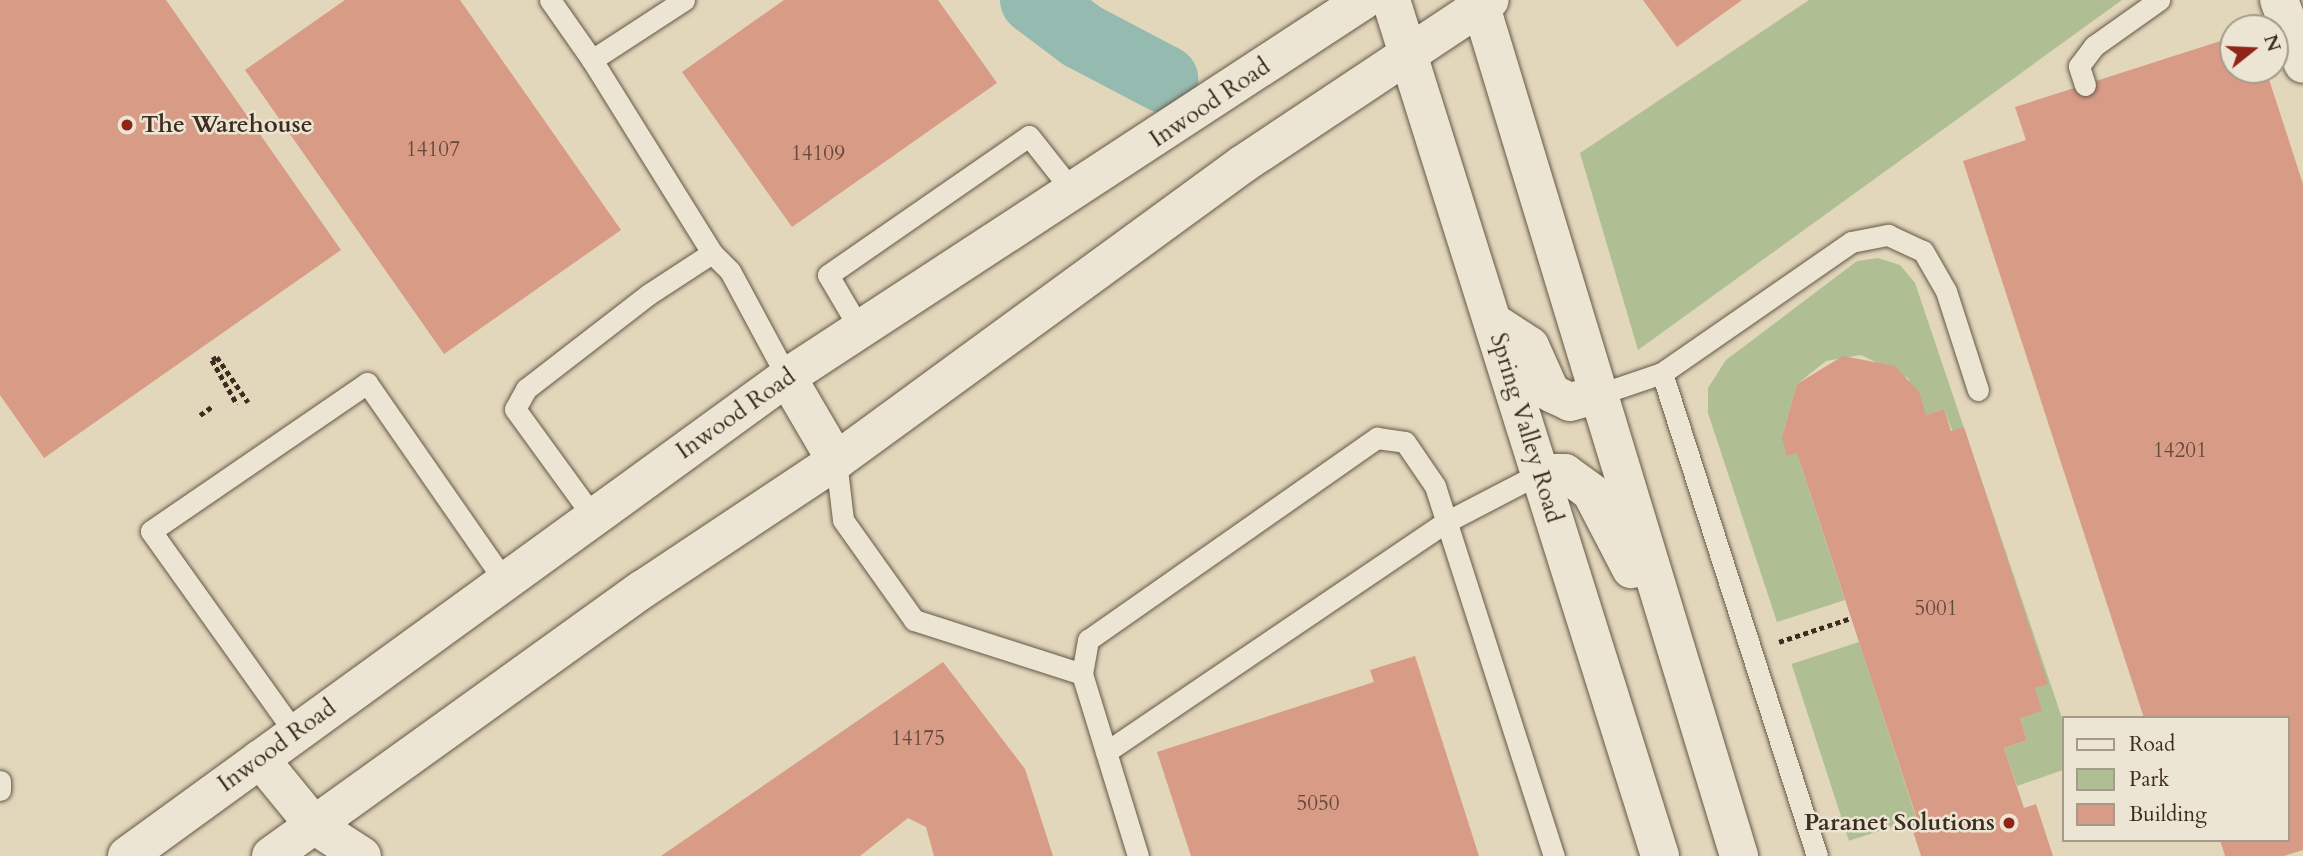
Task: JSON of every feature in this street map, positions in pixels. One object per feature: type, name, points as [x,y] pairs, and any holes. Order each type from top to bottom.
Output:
[{"type":"main road","name":"Inwood Road","points":[[127,856],[592,515],[787,377],[1074,193],[1364,0]]},
{"type":"main road","name":"Spring Valley Road","points":[[1391,0],[1660,856]]},
{"type":"main road","points":[[2279,0],[2303,64]]},
{"type":"main road","points":[[271,856],[643,589],[836,461],[1244,164],[1483,2],[1674,655],[1739,856]]},
{"type":"main road","points":[[1493,322],[1530,346],[1551,393],[1570,402],[1597,395]]},
{"type":"main road","points":[[787,377],[836,461]]},
{"type":"main road","points":[[1541,473],[1566,473],[1591,492],[1674,655]]},
{"type":"main road","points":[[260,759],[314,825],[362,856]]},
{"type":"lane","points":[[550,0],[592,60],[712,253],[730,271],[787,377]]},
{"type":"lane","points":[[592,60],[684,0]]},
{"type":"lane","points":[[2085,85],[2079,66],[2094,46],[2159,0]]},
{"type":"lane","points":[[861,331],[828,275],[1029,136],[1074,193]]},
{"type":"lane","points":[[1597,395],[1662,373],[1851,242],[1888,235],[1923,251],[1941,281],[1978,390]]},
{"type":"lane","points":[[592,515],[515,409],[526,389],[712,253]]},
{"type":"lane","points":[[1662,373],[1817,856]]},
{"type":"lane","points":[[295,733],[151,531],[367,383],[504,580]]},
{"type":"lane","points":[[1138,856],[1082,674],[1088,640],[1377,438],[1405,442],[1435,486],[1553,856]]},
{"type":"lane","points":[[836,461],[843,520],[914,620],[1082,674]]},
{"type":"lane","points":[[1106,752],[1446,522],[1541,473]]},
{"type":"lane","points":[[0,781],[0,790]]},
{"type":"path","points":[[237,404],[212,360],[217,357],[248,402]]},
{"type":"path","points":[[200,415],[213,406]]},
{"type":"green space","points":[[1809,0],[2122,0],[1638,350],[1580,153]]},
{"type":"green space","points":[[1878,258],[1900,265],[1915,283],[2062,718],[2062,770],[2017,786],[2004,748],[2027,740],[2020,718],[2035,688],[2047,684],[1944,409],[1926,415],[1908,378],[1861,355],[1826,361],[1797,384],[1782,437],[1797,453],[1845,600],[1777,622],[1708,413],[1708,388],[1726,360],[1857,261]]},
{"type":"green space","points":[[1859,642],[1916,819],[1849,841],[1791,664]]},
{"type":"building","name":"The Warehouse","points":[[0,0],[166,0],[341,250],[44,458],[0,395]]},
{"type":"building","points":[[345,0],[460,0],[621,230],[444,354],[245,70]]},
{"type":"building","points":[[784,0],[938,0],[997,83],[792,227],[682,72]]},
{"type":"building","points":[[1643,0],[1742,0],[1677,47]]},
{"type":"building","points":[[2219,41],[2219,84],[2271,84],[2303,184],[2303,850],[2284,856],[2225,856],[2221,842],[2289,842],[2289,716],[2143,716],[1963,161],[2026,140],[2015,107]]},
{"type":"building","points":[[1843,356],[1895,366],[1919,392],[1926,415],[1944,409],[1951,431],[1964,427],[2048,684],[2035,688],[2042,711],[2020,718],[2027,740],[2004,748],[2024,808],[2036,804],[2053,856],[1921,856],[1910,822],[1917,819],[1797,453],[1787,456],[1782,437],[1797,384]]},
{"type":"building","points":[[1415,656],[1479,856],[1191,856],[1157,752],[1374,682],[1370,670]]},
{"type":"building","points":[[943,662],[1025,769],[1053,856],[934,856],[926,827],[908,818],[860,856],[661,856]]},
{"type":"waterway","points":[[1034,0],[1082,36],[1164,79]]},
{"type":"place","name":"The Warehouse","points":[[127,125]]},
{"type":"place","name":"Paranet Solutions","points":[[2009,823]]}]
